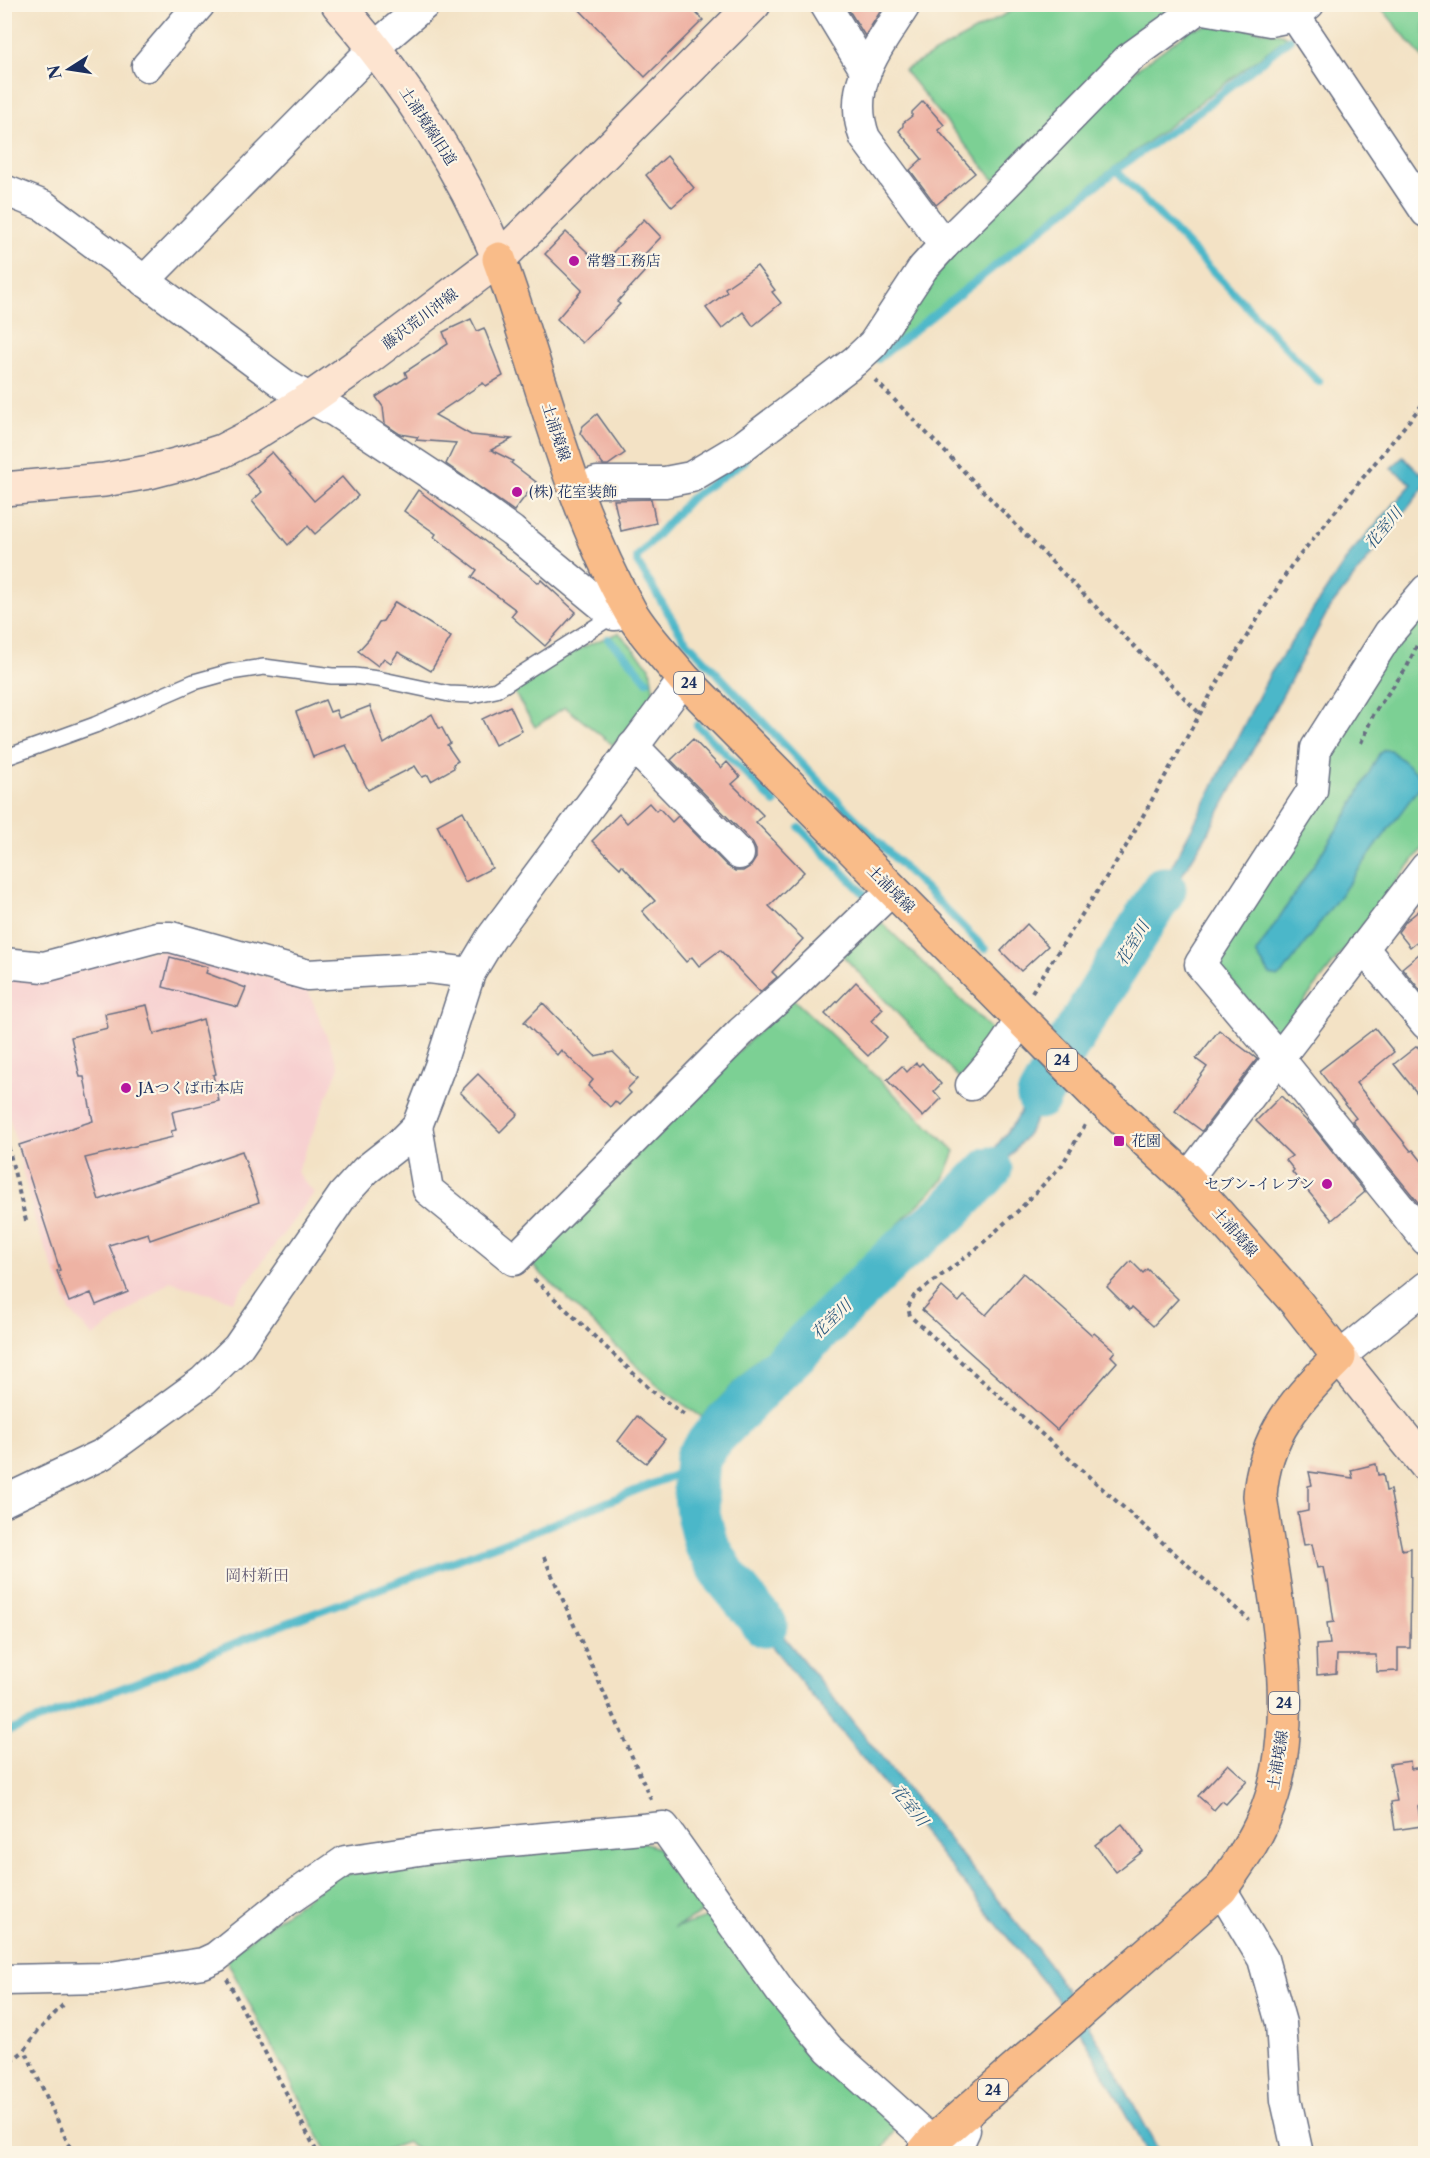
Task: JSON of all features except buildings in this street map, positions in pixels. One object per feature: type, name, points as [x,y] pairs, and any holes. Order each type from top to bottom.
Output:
[{"type":"main road","name":"土浦境線旧道","points":[[338,4],[375,47],[430,126],[476,206],[499,259]]},
{"type":"main road","name":"藤沢荒川沖線","points":[[4,489],[105,480],[192,461],[222,451],[249,437],[311,398],[499,259],[754,4]]},
{"type":"main road","name":"土浦境線","points":[[499,259],[575,489],[598,545],[622,614],[892,890],[1099,1097],[1187,1179],[1296,1302],[1339,1357],[1301,1395],[1282,1422],[1267,1455],[1262,1475],[1260,1496],[1280,1645],[1283,1732],[1280,1765],[1274,1792],[1250,1847],[1221,1889],[956,2121],[936,2150]]},
{"type":"main road","points":[[1339,1357],[1425,1465]]},
{"type":"street","points":[[147,66],[200,4]]},
{"type":"street","points":[[144,281],[375,47],[425,4]]},
{"type":"street","points":[[825,4],[865,70]]},
{"type":"street","points":[[903,4],[865,70],[858,110],[859,122],[865,138],[944,245]]},
{"type":"street","points":[[575,489],[597,482],[665,482],[691,477],[743,446],[855,361],[873,344],[923,268],[944,245],[1128,60],[1199,6],[1270,21],[1302,10],[1425,212]]},
{"type":"street","points":[[4,190],[44,206],[285,385],[336,412],[468,499],[622,614]]},
{"type":"street","points":[[1425,590],[1389,633],[1317,748],[1312,791],[1200,964],[1280,1058],[1425,1240]]},
{"type":"street","points":[[4,1501],[103,1454],[203,1381],[238,1347],[343,1195],[366,1170],[399,1144],[417,1126],[440,1066],[470,973],[491,938],[684,679]]},
{"type":"street","points":[[633,746],[739,854]]},
{"type":"street","points":[[1187,1179],[1425,867]]},
{"type":"street","points":[[378,1160],[400,1167],[514,1260],[741,1032],[892,890]]},
{"type":"street","points":[[4,963],[44,967],[157,938],[171,937],[308,975],[429,968],[470,973]]},
{"type":"street","points":[[1363,948],[1425,1024]]},
{"type":"street","points":[[971,1085],[1025,1022]]},
{"type":"street","points":[[417,1126],[428,1190]]},
{"type":"street","points":[[1339,1357],[1425,1287]]},
{"type":"street","points":[[4,1980],[104,1978],[203,1963],[216,1957],[285,1902],[345,1861],[433,1848],[664,1827],[781,1992],[829,2049],[936,2150]]},
{"type":"street","points":[[1221,1889],[1263,1959],[1281,2024],[1286,2100],[1298,2154]]},
{"type":"lane","points":[[4,758],[95,725],[194,682],[230,672],[264,667],[332,676],[378,679],[449,694],[472,695],[496,690],[622,614]]},
{"type":"path","points":[[855,361],[1201,715]]},
{"type":"path","points":[[1025,1022],[1026,1001],[1125,848],[1216,685],[1291,566],[1425,400]]},
{"type":"path","points":[[1361,743],[1374,713],[1407,667],[1421,638]]},
{"type":"path","points":[[1099,1097],[1062,1165],[1020,1209],[975,1250],[914,1296],[908,1307],[910,1316],[1254,1625],[1280,1645]]},
{"type":"path","points":[[4,1129],[27,1221]]},
{"type":"path","points":[[514,1260],[652,1391],[686,1416]]},
{"type":"path","points":[[543,1557],[664,1827]]},
{"type":"path","points":[[216,1957],[318,2154]]},
{"type":"path","points":[[4,2067],[25,2050],[37,2032],[64,2004],[66,1978]]},
{"type":"path","points":[[25,2050],[73,2154]]},
{"type":"shaded area","points":[[171,949],[308,990],[339,1067],[297,1172],[314,1193],[233,1301],[170,1281],[93,1337],[70,1311],[36,1224],[5,1100],[4,973]]},
{"type":"green space","points":[[1022,5],[1186,5],[994,180],[904,70]]},
{"type":"green space","points":[[1379,5],[1425,5],[1425,61]]},
{"type":"green space","points":[[1218,24],[1282,34],[1287,37],[1114,167],[871,362],[931,276],[1137,69],[1192,29]]},
{"type":"green space","points":[[1425,599],[1425,845],[1282,1030],[1272,1030],[1217,963],[1324,746]]},
{"type":"green space","points":[[619,633],[650,667],[655,700],[613,745],[565,707],[535,727],[512,689],[563,657]]},
{"type":"green space","points":[[876,917],[998,1036],[960,1079],[842,955]]},
{"type":"green space","points":[[792,998],[955,1151],[944,1179],[813,1309],[753,1364],[702,1417],[661,1389],[532,1265],[531,1256]]},
{"type":"green space","points":[[630,1839],[670,1852],[707,1910],[674,1928],[715,1915],[896,2128],[880,2154],[427,2154],[407,2142],[377,2153],[328,2153],[225,1957],[338,1875]]},
{"type":"water","points":[[1403,457],[1420,473],[1425,468],[1425,486],[1329,609],[1208,833],[1074,1050],[1194,824],[1270,674],[1352,551],[1412,484],[1391,468]]},
{"type":"water","points":[[1384,750],[1390,750],[1416,772],[1421,780],[1418,789],[1284,972],[1278,977],[1270,975],[1256,953],[1349,811],[1379,754]]},
{"type":"water","points":[[1074,1050],[1028,1133],[999,1171],[953,1219],[941,1205],[986,1160],[1014,1123],[1029,1098]]},
{"type":"water","points":[[732,1573],[1035,1946],[1086,2022],[1160,2153],[1147,2153],[1086,2041],[1055,1996],[719,1581]]},
{"type":"pier","points":[[1072,1048],[1076,1053],[1049,1102],[1035,1088]]},
{"type":"waterway","points":[[878,359],[1116,170],[1202,109],[1290,39]]},
{"type":"waterway","points":[[1116,170],[1319,382]]},
{"type":"waterway","points":[[745,461],[691,498],[637,557],[637,562],[683,637],[827,790],[985,949]]},
{"type":"waterway","points":[[608,639],[647,681]]},
{"type":"waterway","points":[[697,725],[775,803]]},
{"type":"waterway","points":[[800,828],[868,898],[864,902]]},
{"type":"waterway","name":"花室川","points":[[1039,1097],[1067,1046],[1164,889]]},
{"type":"waterway","name":"花室川","points":[[765,1625],[725,1576],[705,1542],[698,1514],[695,1486],[697,1458],[714,1436],[764,1384],[896,1255],[947,1213],[990,1169]]},
{"type":"waterway","points":[[4,1733],[255,1635],[537,1530],[677,1474],[697,1458]]},
{"type":"place","name":"常磐工務店","points":[[574,261]]},
{"type":"place","name":"(株) 花室装飾","points":[[517,492]]},
{"type":"place","name":"JAつくば市本店","points":[[126,1088]]},
{"type":"place","name":"花園","points":[[1119,1141]]},
{"type":"place","name":"セブン-イレブン","points":[[1327,1184]]},
{"type":"district","name":"岡村新田","points":[[257,1575]]}]
